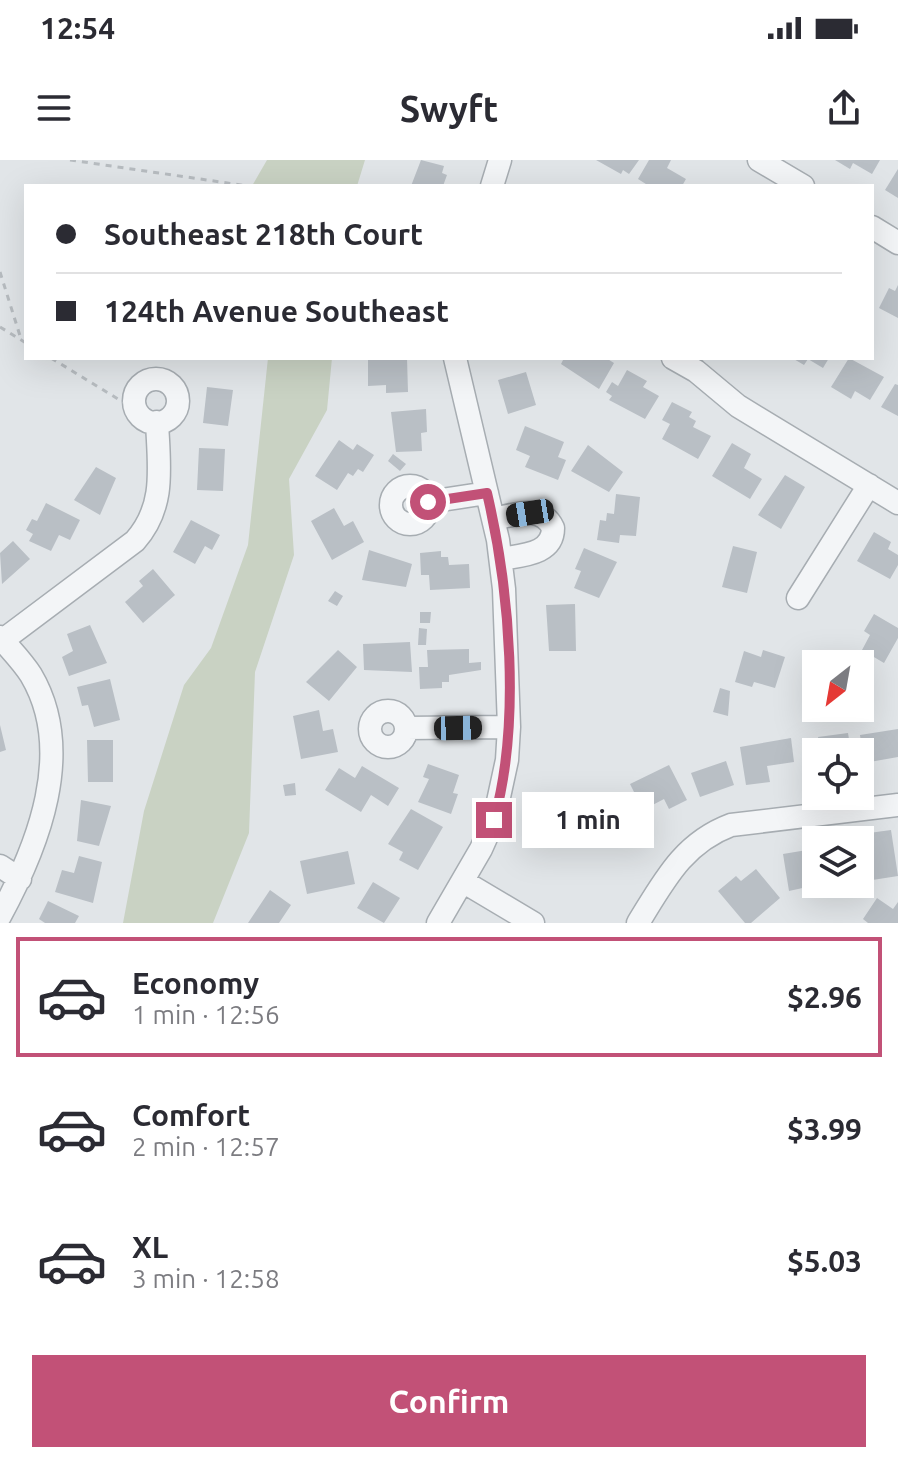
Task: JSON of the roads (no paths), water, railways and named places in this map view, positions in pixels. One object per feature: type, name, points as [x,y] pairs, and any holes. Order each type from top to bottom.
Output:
[{"type":"street","points":[[493,184],[500,160]]},
{"type":"street","points":[[759,160],[800,184]]},
{"type":"street","points":[[874,228],[898,243]]},
{"type":"street","points":[[438,923],[464,882],[494,820],[507,760],[509,727],[501,559],[455,360]]},
{"type":"street","points":[[677,360],[696,371],[738,406],[898,503]]},
{"type":"street","points":[[155,379],[171,385],[178,400],[172,416],[157,422],[141,417],[134,401],[140,386],[155,379]]},
{"type":"street","points":[[0,916],[20,879],[48,795],[47,713],[31,675],[2,639],[135,541],[146,528],[159,500],[157,422]]},
{"type":"street","points":[[798,598],[869,485]]},
{"type":"street","points":[[428,502],[487,493]]},
{"type":"street","points":[[493,519],[537,513],[544,516],[553,528],[550,543],[545,548],[501,559]]},
{"type":"street","points":[[406,728],[509,727]]},
{"type":"street","points":[[638,923],[678,858],[712,832],[731,825],[898,805]]},
{"type":"street","points":[[0,866],[20,879]]},
{"type":"street","points":[[464,882],[533,923]]}]
